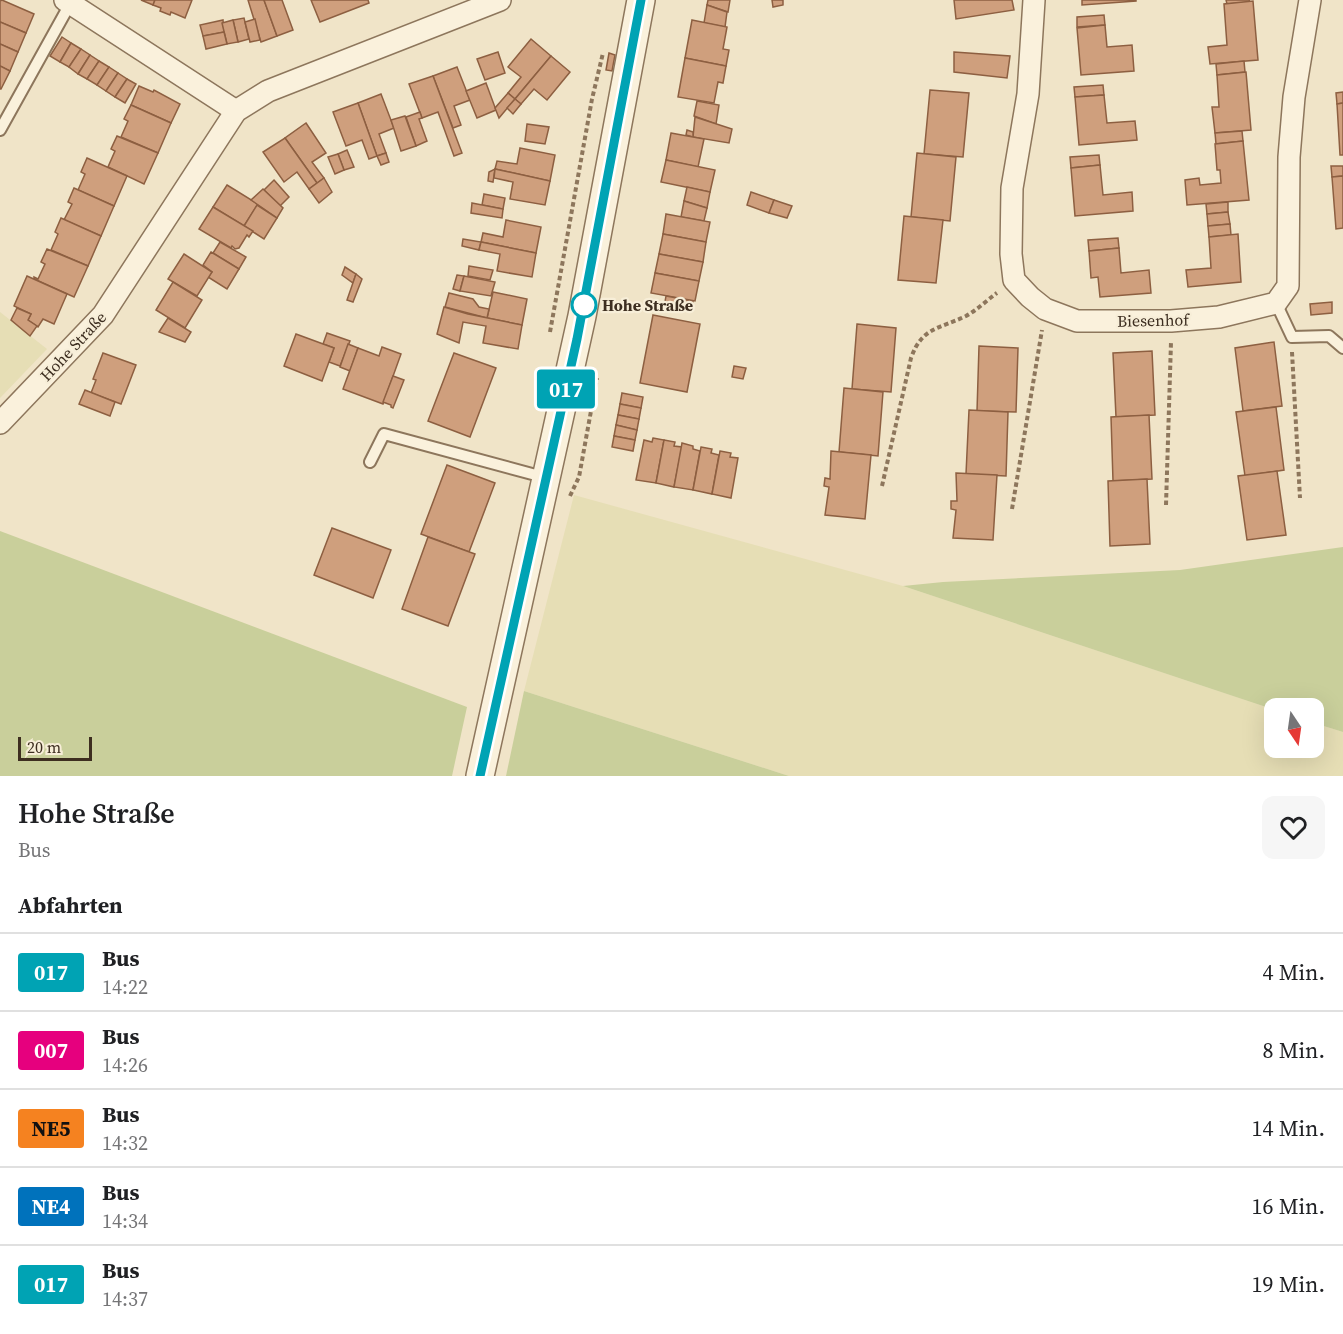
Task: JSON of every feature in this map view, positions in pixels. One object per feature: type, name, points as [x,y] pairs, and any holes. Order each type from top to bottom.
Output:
[{"type":"street","name":"Hohe Straße","points":[[0,423],[103,315],[236,111],[268,91],[500,0]]},
{"type":"street","points":[[480,776],[586,294],[641,0]]},
{"type":"street","points":[[1014,280],[1011,254],[1012,188],[1028,94],[1034,0]]},
{"type":"street","points":[[1276,303],[1288,286],[1294,97],[1310,0]]},
{"type":"street","points":[[67,2],[236,111]]},
{"type":"street","name":"Biesenhof","points":[[1014,280],[1045,309],[1077,321],[1171,321],[1219,317],[1276,303]]},
{"type":"lane","points":[[0,130],[67,2]]},
{"type":"lane","points":[[1276,303],[1292,337],[1329,336],[1343,348]]},
{"type":"lane","points":[[370,462],[384,434],[547,478]]},
{"type":"path","points":[[882,486],[910,358],[915,345],[930,330],[968,315],[1014,280]]},
{"type":"path","points":[[1012,509],[1045,309]]},
{"type":"path","points":[[1166,505],[1171,321]]},
{"type":"path","points":[[1292,337],[1300,498]]},
{"type":"shaded area","points":[[0,312],[47,349],[0,398]]},
{"type":"shaded area","points":[[574,495],[903,586],[1264,706],[1264,758],[1324,758],[1324,726],[1343,732],[1343,776],[789,776],[524,691]]},
{"type":"green space","points":[[0,531],[467,707],[452,776],[0,776]]},
{"type":"green space","points":[[1343,547],[1343,732],[1324,726],[1324,698],[1264,698],[1264,706],[903,586],[943,582],[1180,570]]},
{"type":"green space","points":[[524,691],[789,776],[506,776]]},
{"type":"building","points":[[141,0],[155,0],[153,5]]},
{"type":"building","points":[[155,0],[192,0],[185,18],[171,12],[170,15],[160,11],[161,8],[153,5]]},
{"type":"building","points":[[248,0],[264,0],[277,36],[261,42]]},
{"type":"building","points":[[264,0],[282,0],[293,30],[277,36]]},
{"type":"building","points":[[311,0],[368,0],[369,3],[320,22]]},
{"type":"building","points":[[708,0],[730,0],[728,12],[707,5]]},
{"type":"building","points":[[772,0],[783,0],[783,5],[773,7]]},
{"type":"building","points":[[954,0],[1012,0],[1014,10],[956,19]]},
{"type":"building","points":[[1082,0],[1136,0],[1136,1],[1082,5]]},
{"type":"building","points":[[1226,0],[1249,0],[1250,2],[1227,4]]},
{"type":"building","points":[[0,1],[34,14],[26,33],[0,22]]},
{"type":"building","points":[[1253,1],[1258,60],[1210,64],[1208,47],[1227,45],[1224,4]]},
{"type":"building","points":[[707,5],[727,12],[725,27],[704,23]]},
{"type":"building","points":[[1104,15],[1105,25],[1077,27],[1077,17]]},
{"type":"building","points":[[244,18],[249,39],[238,42],[233,20]]},
{"type":"building","points":[[255,19],[260,40],[250,42],[245,22]]},
{"type":"building","points":[[223,20],[224,32],[203,36],[200,25]]},
{"type":"building","points":[[233,20],[238,42],[227,44],[222,23]]},
{"type":"building","points":[[692,20],[727,27],[723,49],[729,50],[726,66],[685,58]]},
{"type":"building","points":[[0,22],[26,33],[18,52],[0,44]]},
{"type":"building","points":[[1105,25],[1107,47],[1132,45],[1134,71],[1081,75],[1077,28]]},
{"type":"building","points":[[224,32],[227,44],[206,49],[203,36]]},
{"type":"building","points":[[62,37],[71,43],[60,62],[50,56]]},
{"type":"building","points":[[531,39],[551,56],[515,99],[508,93],[521,77],[508,67]]},
{"type":"building","points":[[71,43],[81,49],[69,67],[60,62]]},
{"type":"building","points":[[0,44],[18,52],[10,71],[0,66]]},
{"type":"building","points":[[81,49],[90,55],[78,74],[69,67]]},
{"type":"building","points":[[498,52],[505,73],[485,80],[477,59]]},
{"type":"building","points":[[954,52],[1010,56],[1007,78],[954,72]]},
{"type":"building","points":[[609,53],[615,55],[612,71],[606,70]]},
{"type":"building","points":[[90,55],[99,61],[87,79],[78,74]]},
{"type":"building","points":[[551,56],[570,72],[547,100],[534,89],[521,104],[515,99]]},
{"type":"building","points":[[685,58],[726,66],[723,83],[718,82],[714,103],[678,97]]},
{"type":"building","points":[[99,61],[109,67],[97,85],[87,79]]},
{"type":"building","points":[[1244,61],[1245,72],[1217,75],[1216,64]]},
{"type":"building","points":[[0,66],[10,71],[1,89],[0,89]]},
{"type":"building","points":[[109,67],[118,73],[106,91],[97,85]]},
{"type":"building","points":[[457,67],[470,100],[454,106],[461,125],[453,128],[433,76]]},
{"type":"building","points":[[1246,72],[1251,130],[1215,133],[1212,107],[1219,107],[1217,75]]},
{"type":"building","points":[[118,73],[127,79],[115,97],[106,91]]},
{"type":"building","points":[[433,76],[462,153],[454,156],[438,112],[422,118],[409,84]]},
{"type":"building","points":[[127,79],[136,84],[125,103],[115,97]]},
{"type":"building","points":[[486,83],[496,110],[477,118],[466,91]]},
{"type":"building","points":[[1103,85],[1104,95],[1075,97],[1074,87]]},
{"type":"building","points":[[139,86],[153,92],[154,90],[180,104],[171,123],[131,105]]},
{"type":"building","points":[[930,90],[969,93],[963,157],[924,154]]},
{"type":"building","points":[[1343,92],[1343,103],[1337,104],[1336,93]]},
{"type":"building","points":[[508,93],[515,99],[499,118],[495,108]]},
{"type":"building","points":[[381,94],[394,128],[379,134],[386,153],[377,156],[358,103]]},
{"type":"building","points":[[1104,95],[1107,123],[1135,121],[1137,140],[1079,145],[1075,97]]},
{"type":"building","points":[[515,99],[521,104],[513,114],[507,108]]},
{"type":"building","points":[[697,101],[719,105],[716,124],[694,116]]},
{"type":"building","points":[[358,103],[377,156],[369,159],[362,140],[346,146],[333,112]]},
{"type":"building","points":[[1343,103],[1343,155],[1340,155],[1337,104]]},
{"type":"building","points":[[131,105],[171,123],[158,153],[121,137],[128,121],[124,119]]},
{"type":"building","points":[[420,112],[422,118],[419,119],[427,141],[416,146],[406,117]]},
{"type":"building","points":[[405,116],[416,146],[401,151],[391,120]]},
{"type":"building","points":[[695,117],[732,129],[729,143],[693,137]]},
{"type":"building","points":[[306,123],[326,153],[312,162],[324,178],[317,183],[285,138]]},
{"type":"building","points":[[527,124],[549,127],[545,144],[525,141]]},
{"type":"building","points":[[687,130],[693,132],[693,137],[686,135]]},
{"type":"building","points":[[1242,131],[1243,141],[1216,144],[1215,133]]},
{"type":"building","points":[[671,133],[704,139],[698,167],[666,160]]},
{"type":"building","points":[[117,136],[158,153],[144,184],[108,167],[115,151],[111,149]]},
{"type":"building","points":[[285,138],[317,183],[309,189],[297,172],[284,182],[263,152]]},
{"type":"building","points":[[1243,141],[1249,200],[1187,205],[1185,180],[1199,178],[1200,185],[1221,183],[1220,170],[1217,170],[1215,144]]},
{"type":"building","points":[[520,148],[555,155],[550,181],[495,169],[497,161],[517,164]]},
{"type":"building","points":[[347,150],[354,167],[344,170],[338,154]]},
{"type":"building","points":[[386,153],[389,162],[381,165],[377,156]]},
{"type":"building","points":[[917,153],[956,157],[950,221],[911,217]]},
{"type":"building","points":[[338,154],[344,170],[335,174],[328,157]]},
{"type":"building","points":[[1099,155],[1100,165],[1071,168],[1070,157]]},
{"type":"building","points":[[87,158],[127,176],[114,206],[78,190],[85,174],[81,172]]},
{"type":"building","points":[[666,160],[715,170],[710,192],[661,182]]},
{"type":"building","points":[[1100,165],[1103,195],[1132,192],[1133,211],[1075,216],[1071,168]]},
{"type":"building","points":[[1331,166],[1343,166],[1343,176],[1332,177]]},
{"type":"building","points":[[495,169],[493,182],[488,181],[489,172]]},
{"type":"building","points":[[495,169],[550,181],[545,205],[510,199],[513,182],[494,178]]},
{"type":"building","points":[[1343,176],[1343,228],[1336,229],[1332,177]]},
{"type":"building","points":[[324,178],[332,192],[319,203],[309,189]]},
{"type":"building","points":[[274,180],[289,197],[280,206],[264,190]]},
{"type":"building","points":[[227,185],[258,204],[244,226],[213,207]]},
{"type":"building","points":[[687,187],[710,192],[707,208],[684,201]]},
{"type":"building","points":[[74,188],[114,206],[101,236],[64,220],[72,204],[68,202]]},
{"type":"building","points":[[263,189],[283,208],[277,218],[251,200]]},
{"type":"building","points":[[751,192],[774,200],[769,213],[747,205]]},
{"type":"building","points":[[484,194],[505,198],[503,209],[482,205]]},
{"type":"building","points":[[774,200],[792,206],[787,218],[769,213]]},
{"type":"building","points":[[684,201],[707,208],[704,221],[681,217]]},
{"type":"building","points":[[1228,202],[1228,212],[1207,214],[1206,204]]},
{"type":"building","points":[[472,203],[503,209],[502,218],[471,213]]},
{"type":"building","points":[[257,205],[277,218],[264,239],[244,226]]},
{"type":"building","points":[[213,207],[253,231],[249,237],[247,235],[239,248],[235,249],[232,246],[231,248],[199,229]]},
{"type":"building","points":[[1228,212],[1230,224],[1208,226],[1207,214]]},
{"type":"building","points":[[666,214],[710,222],[706,242],[663,234]]},
{"type":"building","points":[[904,216],[943,220],[936,283],[898,280]]},
{"type":"building","points":[[61,218],[101,236],[88,266],[51,250],[58,234],[55,232]]},
{"type":"building","points":[[506,220],[541,227],[536,253],[481,242],[483,233],[503,237]]},
{"type":"building","points":[[1230,224],[1231,235],[1209,237],[1208,226]]},
{"type":"building","points":[[663,234],[706,242],[703,262],[659,254]]},
{"type":"building","points":[[1238,234],[1241,282],[1188,287],[1186,270],[1211,268],[1209,237]]},
{"type":"building","points":[[1118,238],[1119,248],[1089,251],[1088,240]]},
{"type":"building","points":[[463,239],[481,242],[479,250],[462,246]]},
{"type":"building","points":[[220,242],[246,257],[239,269],[213,253]]},
{"type":"building","points":[[481,242],[536,253],[532,277],[497,271],[500,254],[479,250]]},
{"type":"building","points":[[1119,248],[1121,273],[1149,270],[1151,293],[1100,297],[1098,277],[1091,278],[1089,251]]},
{"type":"building","points":[[47,249],[88,266],[74,297],[34,279],[34,277],[38,279],[45,264],[41,262]]},
{"type":"building","points":[[211,252],[239,269],[227,289],[208,277],[212,272],[203,265]]},
{"type":"building","points":[[184,254],[212,272],[197,296],[168,279]]},
{"type":"building","points":[[659,254],[703,262],[699,281],[655,273]]},
{"type":"building","points":[[469,266],[493,270],[490,280],[468,276]]},
{"type":"building","points":[[345,267],[356,274],[353,283],[342,275]]},
{"type":"building","points":[[655,273],[699,281],[695,301],[651,293]]},
{"type":"building","points":[[356,274],[362,279],[353,302],[347,300]]},
{"type":"building","points":[[457,275],[464,276],[460,291],[453,289]]},
{"type":"building","points":[[27,276],[67,294],[54,324],[43,319],[38,327],[28,320],[31,314],[14,306]]},
{"type":"building","points":[[464,276],[495,282],[491,296],[460,291]]},
{"type":"building","points":[[173,282],[202,300],[185,328],[156,310]]},
{"type":"building","points":[[493,292],[527,299],[522,325],[487,318]]},
{"type":"building","points":[[449,293],[473,299],[479,307],[489,309],[487,318],[445,307]]},
{"type":"building","points":[[666,296],[693,301],[691,311],[664,307]]},
{"type":"building","points":[[1332,302],[1332,313],[1311,315],[1310,304]]},
{"type":"building","points":[[444,307],[522,325],[518,349],[483,343],[486,326],[463,322],[459,343],[437,334]]},
{"type":"building","points":[[17,308],[31,314],[28,320],[37,326],[30,336],[11,320]]},
{"type":"building","points":[[653,315],[700,324],[687,392],[640,383]]},
{"type":"building","points":[[168,318],[191,332],[185,342],[159,332]]},
{"type":"building","points":[[857,324],[896,328],[891,392],[852,389]]},
{"type":"building","points":[[327,333],[350,341],[340,366],[329,362],[334,348],[323,344]]},
{"type":"building","points":[[296,334],[334,348],[322,381],[284,366]]},
{"type":"building","points":[[1274,342],[1282,406],[1243,411],[1235,348]]},
{"type":"building","points":[[348,344],[358,348],[350,371],[340,367]]},
{"type":"building","points":[[979,346],[1018,348],[1016,412],[977,411]]},
{"type":"building","points":[[382,347],[401,354],[383,404],[343,389],[358,348],[379,356]]},
{"type":"building","points":[[1152,351],[1155,415],[1116,417],[1113,353]]},
{"type":"building","points":[[103,353],[136,365],[121,404],[91,393],[96,380],[93,379]]},
{"type":"building","points":[[454,353],[496,368],[470,437],[428,421]]},
{"type":"building","points":[[734,366],[746,368],[743,379],[732,377]]},
{"type":"building","points":[[393,376],[404,380],[393,408],[383,402]]},
{"type":"building","points":[[844,388],[883,392],[878,456],[839,452]]},
{"type":"building","points":[[85,390],[115,402],[110,416],[79,404]]},
{"type":"building","points":[[622,393],[643,397],[641,408],[620,404]]},
{"type":"building","points":[[620,404],[641,408],[639,419],[618,415]]},
{"type":"building","points":[[1276,407],[1284,470],[1245,476],[1236,412]]},
{"type":"building","points":[[969,410],[1008,412],[1006,476],[966,474]]},
{"type":"building","points":[[618,415],[639,419],[637,430],[616,425]]},
{"type":"building","points":[[1149,415],[1152,479],[1113,481],[1111,417]]},
{"type":"building","points":[[616,425],[637,430],[635,440],[614,436]]},
{"type":"building","points":[[614,436],[635,440],[633,451],[612,447]]},
{"type":"building","points":[[653,438],[664,440],[656,483],[636,480],[644,440],[652,442]]},
{"type":"building","points":[[664,440],[675,442],[674,446],[682,447],[674,487],[656,483]]},
{"type":"building","points":[[682,443],[700,451],[693,490],[674,487]]},
{"type":"building","points":[[701,447],[712,449],[711,453],[719,455],[712,494],[693,490]]},
{"type":"building","points":[[720,451],[731,453],[730,457],[738,458],[731,498],[712,494]]},
{"type":"building","points":[[831,451],[871,455],[865,519],[825,515],[829,487],[824,486],[825,478],[830,479]]},
{"type":"building","points":[[447,465],[495,483],[469,552],[421,534]]},
{"type":"building","points":[[1277,471],[1286,535],[1247,540],[1238,476]]},
{"type":"building","points":[[956,473],[997,475],[993,540],[953,538],[956,510],[951,509],[951,501],[957,501]]},
{"type":"building","points":[[1147,479],[1150,544],[1110,546],[1108,481]]},
{"type":"building","points":[[332,528],[391,550],[373,598],[314,575]]},
{"type":"building","points":[[428,537],[475,554],[448,626],[402,609]]},
{"type":"bus line","name":"017","points":[[480,776],[577,339],[628,80],[641,0]]},
{"type":"place","name":"Hohe Straße","points":[[584,305]]}]
